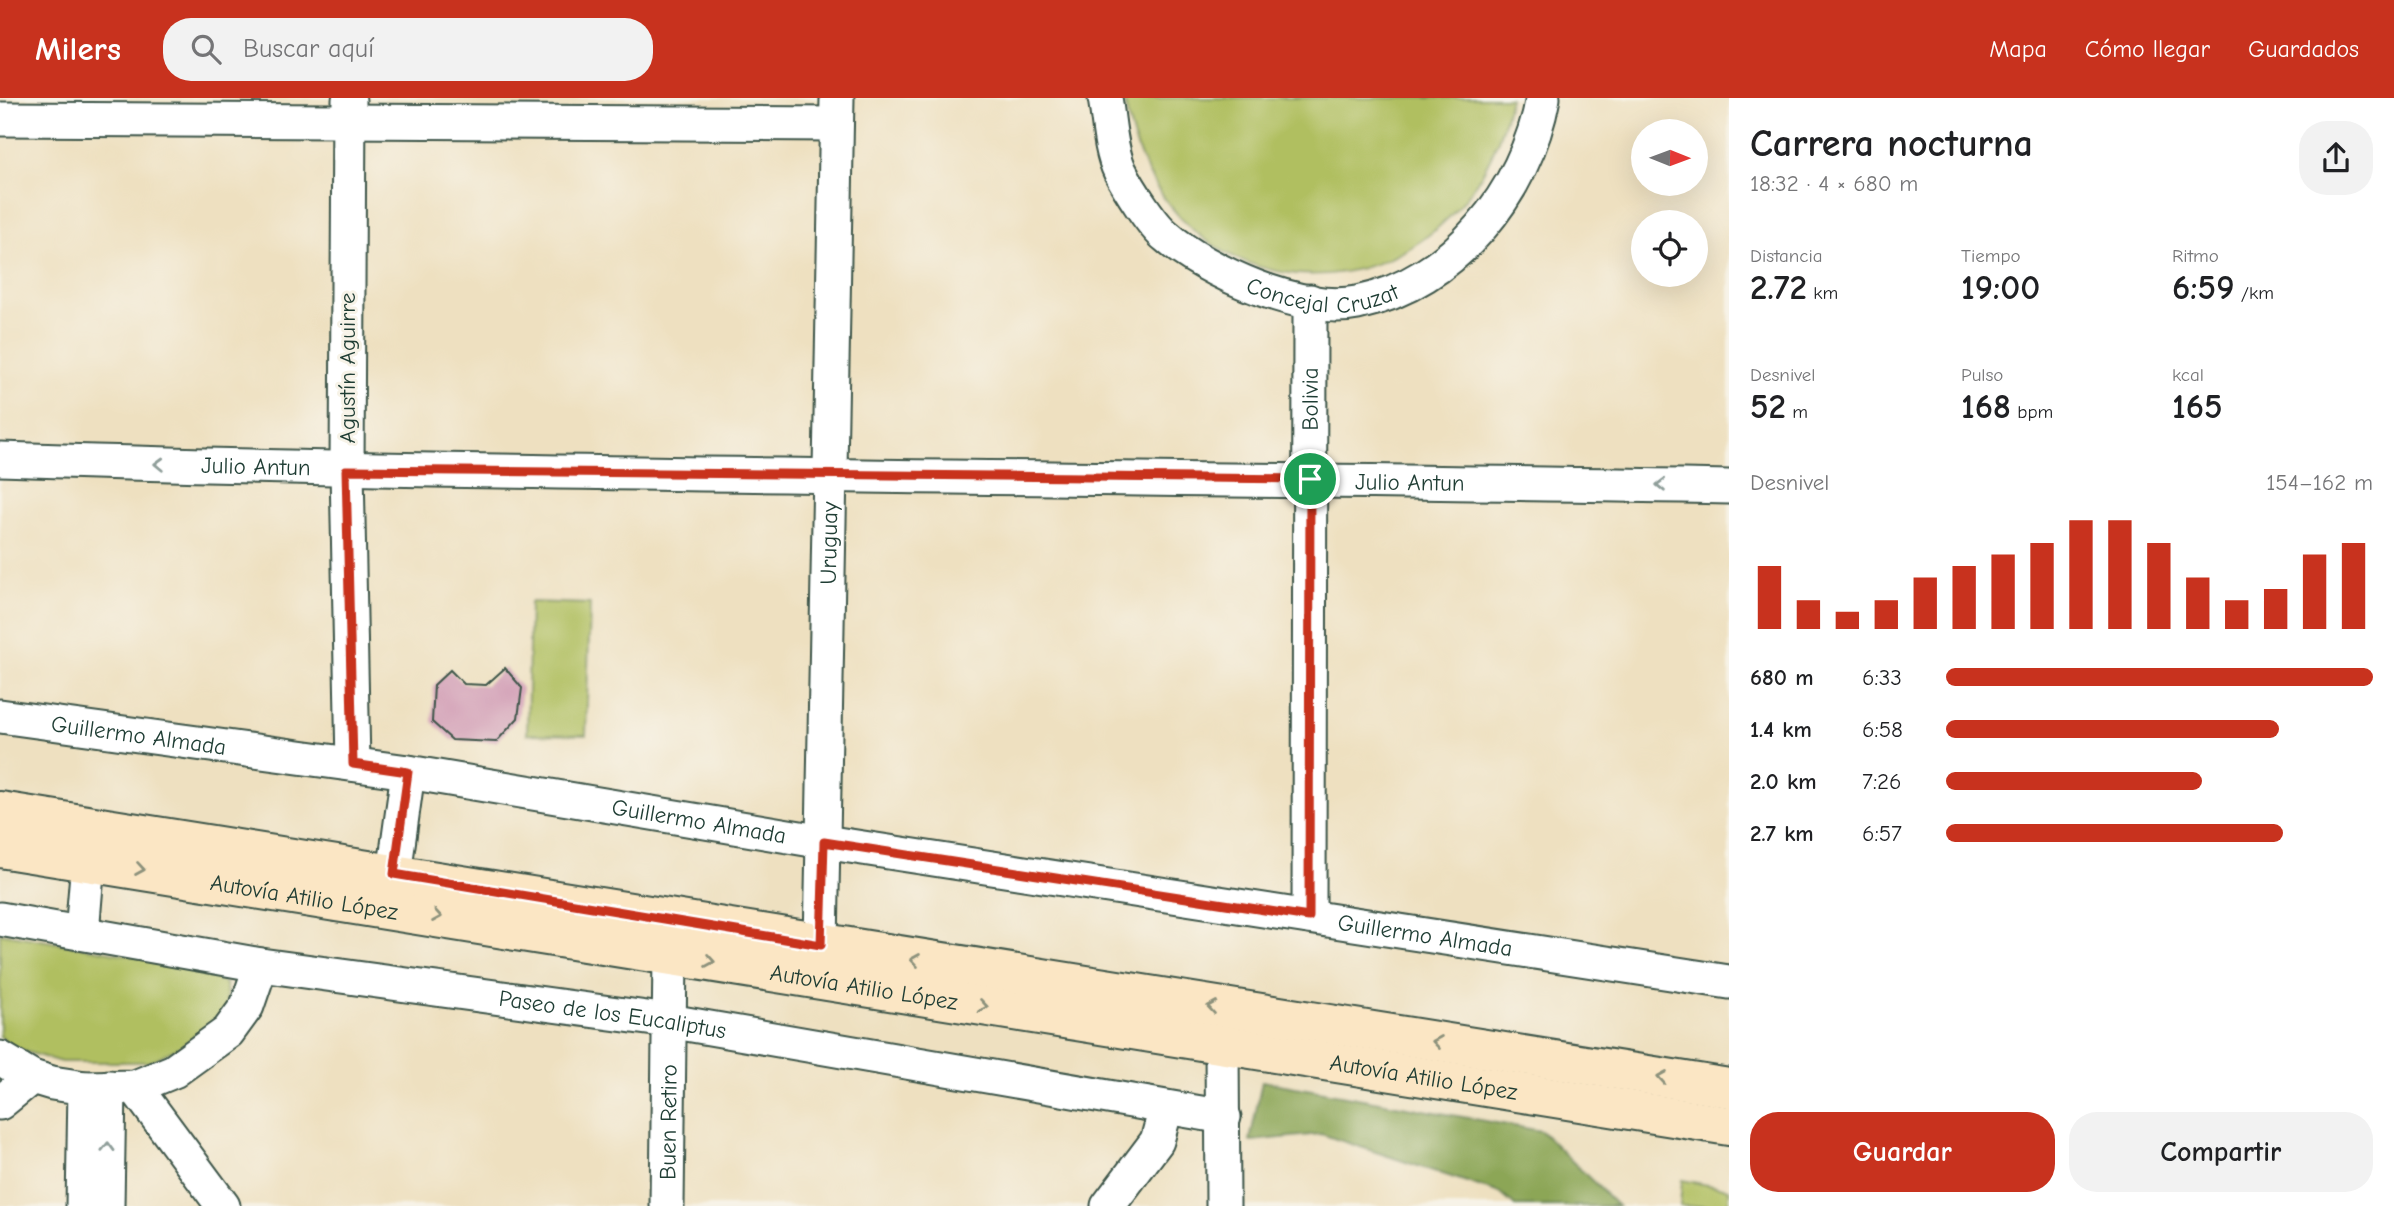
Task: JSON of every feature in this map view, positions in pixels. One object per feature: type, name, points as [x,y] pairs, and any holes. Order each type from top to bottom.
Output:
[{"type":"main road","name":"Autovía Atilio López","points":[[0,811],[821,945],[1729,1088]]},
{"type":"main road","name":"Autovía Atilio López","points":[[0,848],[1729,1126]]},
{"type":"street","name":"Concejal Cruzat","points":[[1105,98],[1119,170],[1164,235],[1204,264],[1244,283],[1310,301],[1356,303],[1404,285],[1450,257],[1479,232],[1531,148],[1543,98]]},
{"type":"street","points":[[0,119],[349,109],[837,111]]},
{"type":"street","name":"Agustín Aguirre","points":[[349,109],[346,470],[353,764]]},
{"type":"street","name":"Uruguay","points":[[821,945],[827,476],[837,111]]},
{"type":"street","name":"Bolivia","points":[[1309,917],[1310,301]]},
{"type":"street","name":"Julio Antun","points":[[0,459],[346,470],[1310,479],[1729,487]]},
{"type":"street","name":"Guillermo Almada","points":[[0,716],[408,772],[824,842],[1729,982]]},
{"type":"street","points":[[394,874],[408,772]]},
{"type":"street","points":[[82,933],[88,861]]},
{"type":"street","name":"Paseo de los Eucaliptus","points":[[0,919],[261,965],[669,1021],[1224,1117]]},
{"type":"street","name":"Buen Retiro","points":[[667,1206],[670,954]]},
{"type":"street","points":[[0,1058],[32,1077],[110,1087],[174,1071],[228,1032],[247,1006],[261,965]]},
{"type":"street","points":[[1222,1045],[1223,1206]]},
{"type":"street","points":[[0,1102],[32,1077]]},
{"type":"street","points":[[83,1206],[110,1087]]},
{"type":"street","points":[[107,1206],[110,1087]]},
{"type":"street","points":[[110,1087],[223,1206]]},
{"type":"street","points":[[1108,1206],[1157,1141],[1166,1108]]},
{"type":"green space","points":[[1124,98],[1510,98],[1481,175],[1435,230],[1377,263],[1314,275],[1251,264],[1194,231],[1150,176]]},
{"type":"green space","points":[[530,602],[590,604],[586,735],[527,734]]},
{"type":"green space","points":[[0,933],[197,967],[226,984],[227,1011],[180,1047],[149,1062],[61,1062],[13,1048],[0,1036]]},
{"type":"green space","points":[[1262,1081],[1541,1131],[1618,1206],[1515,1206],[1500,1193],[1321,1134],[1250,1141]]},
{"type":"green space","points":[[1682,1180],[1729,1189],[1729,1206],[1680,1206]]},
{"type":"building","points":[[505,668],[522,688],[518,718],[496,742],[452,740],[432,722],[434,685],[450,670],[464,684],[486,685]]},
{"type":"route","points":[[346,470],[1310,479],[1309,917],[824,842],[821,945],[394,874],[408,772],[353,764],[346,470]]}]
